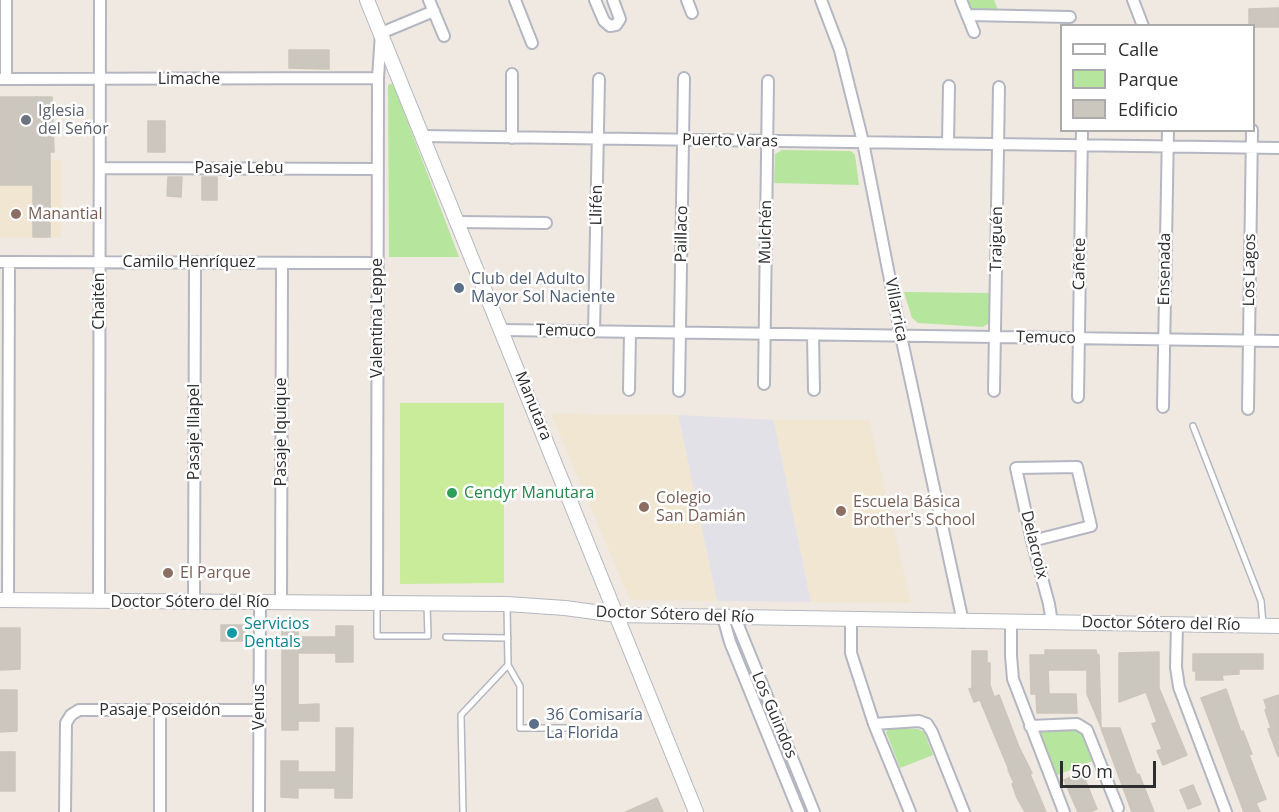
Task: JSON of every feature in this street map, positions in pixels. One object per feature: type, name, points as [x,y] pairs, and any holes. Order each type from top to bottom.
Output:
[{"type":"main road","name":"Manutara","points":[[367,0],[696,812]]},
{"type":"main road","name":"Doctor Sótero del Río","points":[[4,600],[507,604],[617,615],[1279,626]]},
{"type":"street","points":[[3,79],[6,0]]},
{"type":"street","name":"Chaitén","points":[[99,601],[100,0]]},
{"type":"street","points":[[514,0],[532,43]]},
{"type":"street","points":[[595,0],[606,24],[613,26],[620,19],[613,0]]},
{"type":"street","points":[[687,0],[692,13]]},
{"type":"street","name":"Villarrica","points":[[822,0],[840,50],[863,142],[901,336],[963,622]]},
{"type":"street","points":[[961,0],[974,32]]},
{"type":"street","points":[[1133,0],[1142,24]]},
{"type":"street","points":[[381,33],[431,5],[444,36]]},
{"type":"street","points":[[967,15],[1070,17]]},
{"type":"street","name":"Valentina Leppe","points":[[377,603],[378,78],[381,33]]},
{"type":"street","points":[[512,74],[512,138]]},
{"type":"street","name":"Limache","points":[[3,79],[378,78]]},
{"type":"street","name":"Paillaco","points":[[679,391],[684,78]]},
{"type":"street","name":"Llifén","points":[[594,332],[599,79]]},
{"type":"street","name":"Mulchén","points":[[764,384],[768,81]]},
{"type":"street","points":[[948,143],[949,86]]},
{"type":"street","name":"Traiguén","points":[[994,391],[999,87]]},
{"type":"street","name":"Cañete","points":[[1078,397],[1083,132]]},
{"type":"street","name":"Ensenada","points":[[1163,407],[1168,132]]},
{"type":"street","name":"Los Lagos","points":[[1248,408],[1252,132]]},
{"type":"street","name":"Puerto Varas","points":[[422,136],[1279,148]]},
{"type":"street","name":"Pasaje Lebu","points":[[100,168],[378,169]]},
{"type":"street","points":[[458,222],[546,223]]},
{"type":"street","points":[[4,262],[4,600]]},
{"type":"street","name":"Camilo Henríquez","points":[[4,262],[378,263]]},
{"type":"street","name":"Pasaje Illapel","points":[[194,602],[195,262]]},
{"type":"street","name":"Pasaje Iquique","points":[[281,602],[282,262]]},
{"type":"street","name":"Temuco","points":[[502,330],[1279,341]]},
{"type":"street","points":[[629,390],[630,332]]},
{"type":"street","points":[[813,335],[814,390]]},
{"type":"street","name":"Delacroix","points":[[1032,541],[1091,526],[1077,467],[1016,468],[1032,541],[1052,623]]},
{"type":"street","name":"Venus","points":[[259,812],[260,602]]},
{"type":"street","name":"Los Guindos","points":[[729,618],[730,642],[799,812]]},
{"type":"street","name":"Los Guindos","points":[[729,618],[814,812]]},
{"type":"street","points":[[851,620],[851,653],[874,724],[910,812]]},
{"type":"street","points":[[1011,622],[1011,669],[1029,726],[1064,812]]},
{"type":"street","points":[[1177,624],[1176,667],[1179,687],[1226,812]]},
{"type":"street","name":"Pasaje Poseidón","points":[[65,812],[66,723],[71,715],[80,710],[259,710]]},
{"type":"street","points":[[160,710],[160,812]]},
{"type":"street","points":[[874,724],[919,721],[927,724],[964,812]]},
{"type":"street","points":[[1029,726],[1077,724],[1087,730],[1118,808]]},
{"type":"lane","points":[[1193,426],[1261,601],[1263,626]]},
{"type":"lane","points":[[377,603],[377,636],[428,636],[427,603]]},
{"type":"lane","points":[[507,604],[508,665],[520,686],[520,728],[571,728]]},
{"type":"lane","points":[[446,637],[508,638]]},
{"type":"lane","points":[[463,812],[461,715],[508,665]]},
{"type":"shaded area","name":"Manantial","points":[[61,160],[61,238],[0,238],[0,185],[49,186],[0,161]],"holes":[[[50,190],[50,237],[33,237],[33,191]]]},
{"type":"shaded area","name":"Colegio San Damián","points":[[551,414],[678,415],[717,601],[630,600]]},
{"type":"shaded area","points":[[678,415],[774,420],[811,602],[717,601]]},
{"type":"shaded area","name":"Escuela Básica Brother's School","points":[[774,420],[869,420],[911,603],[811,602]]},
{"type":"green space","points":[[968,0],[994,0],[998,10],[972,11]]},
{"type":"green space","points":[[393,83],[459,257],[389,257],[388,85]]},
{"type":"green space","points":[[782,150],[851,151],[855,155],[859,185],[774,183],[775,154]]},
{"type":"green space","points":[[904,292],[989,293],[989,323],[983,327],[918,323],[912,318]]},
{"type":"green space","name":"Cendyr Manutara","points":[[400,403],[504,403],[504,583],[400,584]]},
{"type":"green space","points":[[742,642],[812,812],[801,812],[734,643]]},
{"type":"green space","points":[[890,728],[918,729],[924,732],[933,755],[900,768],[886,732]]},
{"type":"green space","points":[[1074,729],[1081,732],[1092,761],[1055,776],[1039,734],[1043,730]]},
{"type":"building","points":[[1279,8],[1279,27],[1255,27],[1255,24],[1249,24],[1249,9]]},
{"type":"building","points":[[289,50],[329,50],[329,69],[289,68]]},
{"type":"building","points":[[0,97],[52,97],[54,152],[50,152],[50,237],[33,237],[33,185],[0,185]]},
{"type":"building","points":[[148,121],[165,121],[165,152],[148,152]]},
{"type":"building","points":[[168,177],[182,177],[181,197],[167,196]]},
{"type":"building","points":[[202,177],[217,177],[217,200],[202,200]]},
{"type":"building","name":"Servicios Dentals","points":[[221,625],[244,625],[244,641],[221,641]]},
{"type":"building","points":[[282,626],[298,626],[298,637],[336,637],[336,626],[353,626],[353,662],[336,662],[336,653],[298,653],[298,705],[319,704],[319,721],[298,721],[298,730],[282,730]]},
{"type":"building","points":[[0,628],[20,628],[20,669],[0,670]]},
{"type":"building","points":[[1045,650],[1096,650],[1099,655],[1101,727],[1087,694],[1087,670],[1077,670],[1076,667],[1076,670],[1048,670],[1049,694],[1076,694],[1077,713],[1037,713],[1036,694],[1031,694],[1030,655],[1045,655]]},
{"type":"building","points":[[972,651],[987,651],[987,663],[990,663],[990,685],[994,697],[999,695],[1046,812],[1025,812],[1017,798],[1012,784],[1014,783],[980,700],[974,702],[969,689],[972,688]]},
{"type":"building","points":[[1159,652],[1159,688],[1187,755],[1163,765],[1157,751],[1162,749],[1152,724],[1157,722],[1146,692],[1119,702],[1119,653]]},
{"type":"building","points":[[1193,654],[1263,654],[1263,669],[1239,669],[1239,674],[1222,675],[1223,680],[1196,680],[1196,671],[1193,671]]},
{"type":"building","points":[[1226,689],[1241,732],[1243,731],[1252,754],[1249,755],[1266,799],[1256,803],[1260,812],[1244,812],[1201,698]]},
{"type":"building","points":[[0,690],[17,690],[17,731],[0,732]]},
{"type":"building","points":[[1279,695],[1278,756],[1268,729],[1271,728],[1264,700]]},
{"type":"building","points":[[336,728],[353,728],[352,798],[335,798],[335,788],[298,788],[298,798],[281,797],[281,761],[298,761],[298,772],[336,772]]},
{"type":"building","points":[[1101,728],[1120,728],[1137,775],[1139,774],[1154,812],[1132,812]]},
{"type":"building","points":[[0,752],[15,752],[15,791],[0,791]]},
{"type":"building","points":[[1082,772],[1097,809],[1090,812],[1078,812],[1064,780]]},
{"type":"building","points":[[1193,785],[1201,804],[1188,809],[1180,790]]},
{"type":"building","points":[[657,798],[663,812],[626,812]]},
{"type":"place","name":"Iglesia del Señor","points":[[26,120]]},
{"type":"place","name":"Manantial","points":[[16,214]]},
{"type":"place","name":"Club del Adulto Mayor Sol Naciente","points":[[459,288]]},
{"type":"place","name":"Cendyr Manutara","points":[[452,493]]},
{"type":"place","name":"Colegio San Damián","points":[[644,507]]},
{"type":"place","name":"Escuela Básica Brother's School","points":[[841,511]]},
{"type":"place","name":"El Parque","points":[[168,573]]},
{"type":"place","name":"Servicios Dentals","points":[[232,633]]},
{"type":"place","name":"36 Comisaría La Florida","points":[[534,724]]}]
